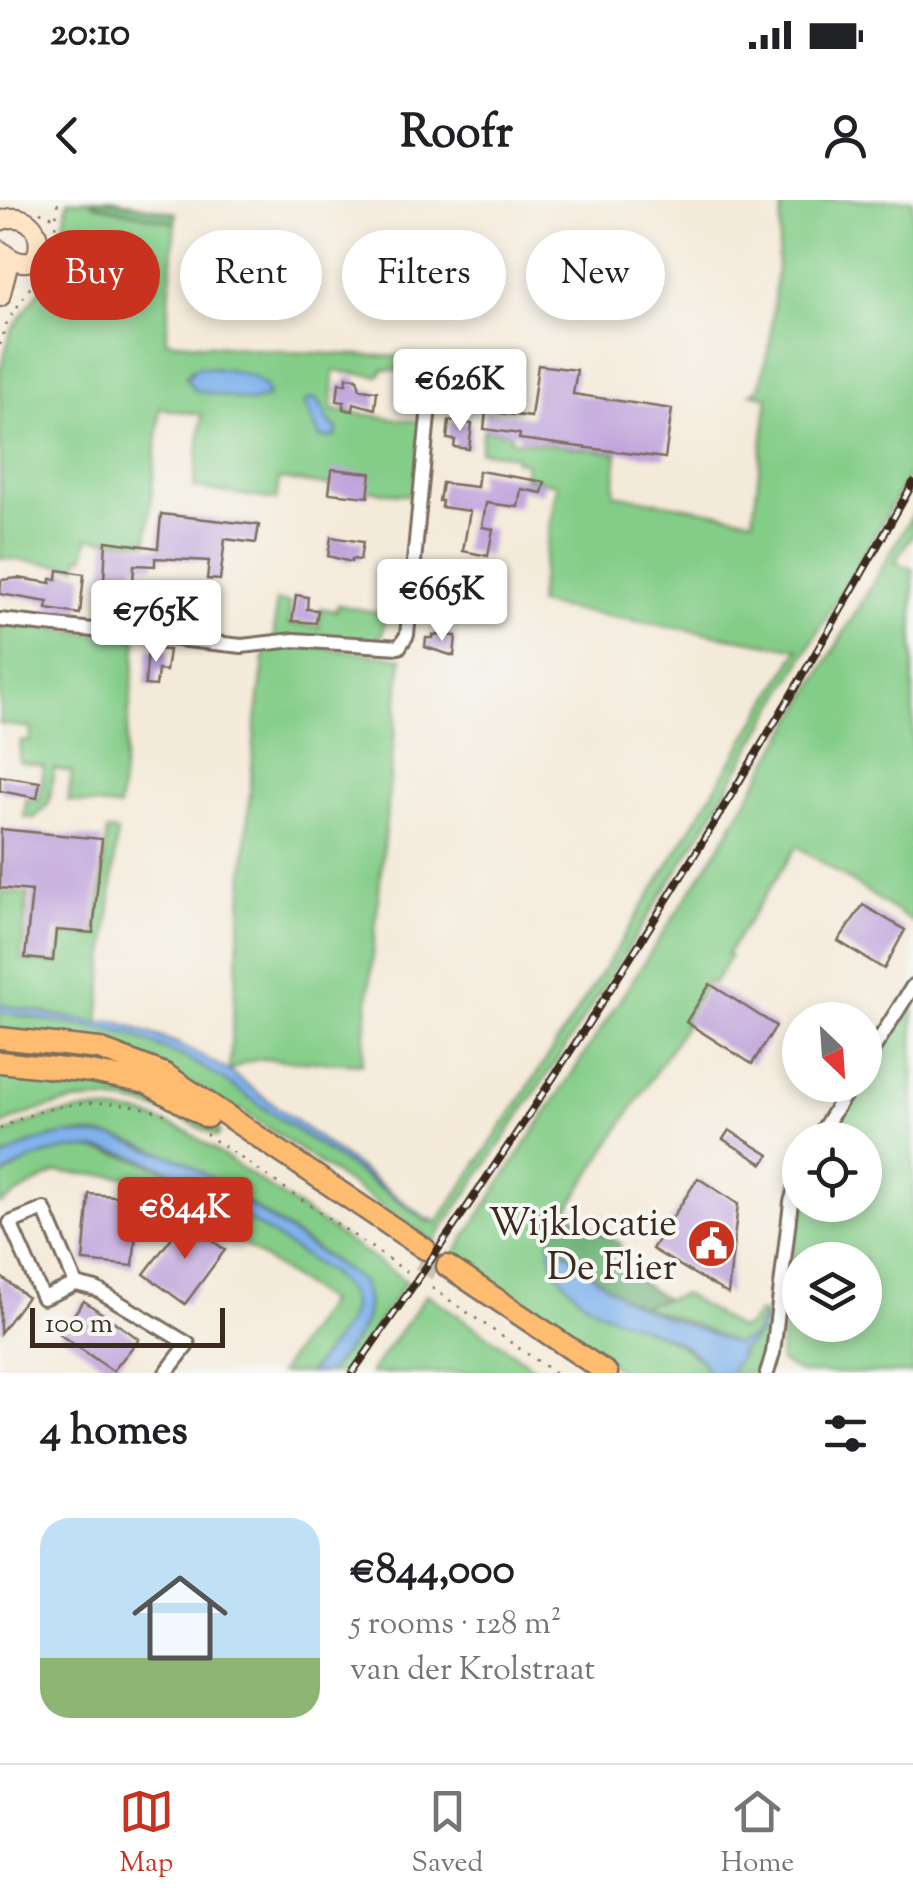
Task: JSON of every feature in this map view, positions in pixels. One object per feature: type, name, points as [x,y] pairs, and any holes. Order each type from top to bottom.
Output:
[{"type":"main road","points":[[0,221],[29,207],[38,223],[40,244],[24,258],[5,254],[0,297]]},
{"type":"main road","points":[[0,1038],[99,1049],[147,1065],[418,1261]]},
{"type":"main road","points":[[0,1062],[146,1083],[224,1126],[418,1261]]},
{"type":"main road","points":[[440,1276],[583,1373]]},
{"type":"main road","points":[[440,1276],[606,1373]]},
{"type":"street","points":[[0,620],[242,646],[294,640],[399,648],[407,636],[432,374]]},
{"type":"street","points":[[882,1035],[913,986]]},
{"type":"street","points":[[76,1284],[44,1209],[10,1223],[42,1298],[76,1284],[96,1289],[188,1344],[166,1373]]},
{"type":"street","points":[[766,1370],[788,1222]]},
{"type":"path","points":[[57,218],[58,200]]},
{"type":"path","points":[[0,345],[7,322],[30,289]]},
{"type":"path","points":[[0,1129],[38,1112],[91,1103],[126,1104],[175,1118]]},
{"type":"path","points":[[200,1130],[418,1261]]},
{"type":"path","points":[[440,1276],[556,1373]]},
{"type":"green space","points":[[68,200],[94,200],[93,204],[175,223],[166,341],[426,358],[425,373],[383,369],[379,376],[334,371],[332,410],[421,422],[415,496],[279,479],[276,500],[194,488],[202,415],[160,408],[147,543],[88,538],[85,557],[79,557],[78,567],[0,558],[0,371],[11,331],[30,304],[30,320],[160,320],[160,230],[63,230]],"holes":[[[192,369],[269,396],[262,400],[186,377]]]},
{"type":"green space","points":[[94,200],[176,213],[175,223],[93,204]]},
{"type":"green space","points":[[783,200],[913,200],[913,469],[706,825],[558,1059],[434,1242],[240,1109],[234,1111],[189,1083],[0,1032],[0,1012],[129,1034],[184,1057],[220,1077],[429,1222],[431,1219],[437,1223],[578,1010],[799,649],[537,604],[557,484],[524,477],[526,463],[515,461],[515,456],[480,451],[483,430],[511,434],[511,440],[617,453],[614,494],[753,519],[768,397],[751,393],[759,388],[770,343]]},
{"type":"green space","points":[[913,514],[913,534],[895,562],[913,569],[913,922],[797,846],[727,954],[730,957],[714,983],[708,981],[683,1021],[686,1024],[566,1212],[558,1246],[551,1241],[559,1267],[586,1300],[687,1350],[708,1373],[624,1373],[453,1256],[720,846]]},
{"type":"green space","points":[[276,601],[290,603],[289,624],[319,627],[321,608],[336,611],[338,605],[386,614],[382,636],[376,640],[274,638]]},
{"type":"green space","points":[[0,623],[137,639],[119,808],[68,801],[72,772],[54,769],[49,804],[34,818],[24,817],[26,800],[40,800],[44,766],[19,762],[21,741],[30,741],[31,728],[0,724]]},
{"type":"green space","points":[[297,644],[402,658],[362,1064],[261,1059],[229,1071],[255,729],[265,653],[270,648]]},
{"type":"green space","points":[[107,831],[117,832],[99,1023],[0,1005],[0,892],[28,894],[21,960],[57,964],[61,933],[96,936]]},
{"type":"green space","points":[[913,999],[913,1373],[801,1373],[779,1361],[782,1340],[882,1342],[882,1242],[794,1242],[796,1222],[882,1222],[882,1122],[835,1122],[848,1102],[882,1102],[882,1048]]},
{"type":"green space","points":[[0,1073],[87,1081],[145,1092],[198,1114],[220,1132],[217,1137],[163,1112],[110,1101],[57,1105],[0,1126]]},
{"type":"green space","points":[[92,1110],[141,1114],[187,1131],[406,1281],[344,1373],[328,1373],[365,1319],[366,1295],[361,1281],[205,1175],[172,1157],[104,1135],[70,1134],[35,1142],[0,1160],[0,1137],[11,1131],[44,1118]]},
{"type":"green space","points":[[76,1148],[112,1153],[179,1176],[241,1212],[330,1273],[350,1296],[352,1312],[309,1373],[279,1373],[328,1302],[146,1178],[56,1172],[0,1204],[0,1178],[40,1154]]},
{"type":"green space","points":[[557,1212],[566,1212],[621,1244],[610,1261],[665,1299],[640,1306],[583,1270],[550,1233],[547,1220]]},
{"type":"green space","points":[[427,1294],[542,1373],[370,1373]]},
{"type":"green space","points":[[684,1294],[739,1329],[749,1325],[757,1313],[770,1314],[769,1332],[754,1373],[730,1373],[741,1352],[738,1351],[761,1332],[764,1317],[754,1337],[735,1344],[696,1325],[640,1306]]},
{"type":"water","points":[[197,367],[250,377],[266,388],[269,396],[252,402],[194,390],[186,377]]},
{"type":"water","points":[[314,398],[337,429],[336,437],[320,438],[304,402]]},
{"type":"water","points":[[0,1005],[98,1023],[116,1021],[179,1044],[229,1071],[431,1222],[184,1057],[129,1034],[0,1012]]},
{"type":"water","points":[[69,1134],[115,1137],[185,1161],[361,1281],[366,1295],[365,1319],[328,1373],[309,1373],[348,1320],[352,1305],[347,1291],[330,1273],[187,1180],[140,1158],[93,1149],[46,1155],[0,1178],[0,1160],[33,1143]]},
{"type":"water","points":[[551,1241],[610,1289],[645,1309],[734,1344],[753,1338],[763,1315],[761,1332],[739,1351],[730,1373],[708,1373],[701,1360],[674,1340],[607,1314],[582,1299],[555,1267]]},
{"type":"building","points":[[481,361],[517,363],[513,392],[475,387],[475,393],[453,390],[455,376],[462,377],[462,372],[479,374]]},
{"type":"building","points":[[538,365],[577,370],[573,394],[672,409],[665,458],[519,439],[520,434],[484,429],[486,411],[531,417]]},
{"type":"building","points":[[347,377],[357,378],[360,389],[377,391],[375,409],[354,403],[353,411],[343,409],[344,402],[337,401],[339,383],[346,384]]},
{"type":"building","points":[[449,421],[472,424],[469,449],[454,447],[455,440],[447,439]]},
{"type":"building","points":[[332,469],[371,473],[368,497],[329,493]]},
{"type":"building","points":[[479,471],[545,482],[542,493],[521,489],[518,507],[486,503],[482,527],[493,529],[488,556],[463,551],[470,511],[441,507],[439,501],[442,483],[477,487]]},
{"type":"building","points":[[161,514],[259,525],[256,543],[225,539],[220,580],[207,579],[209,561],[155,558],[155,566],[134,565],[132,602],[103,600],[106,541],[158,548]]},
{"type":"building","points":[[331,537],[363,542],[360,560],[351,562],[328,556]]},
{"type":"building","points":[[58,570],[84,574],[80,614],[47,609],[48,602],[0,594],[1,580],[18,578],[51,583],[51,579],[57,579]]},
{"type":"building","points":[[296,595],[308,597],[307,609],[318,610],[316,623],[292,621]]},
{"type":"building","points":[[456,636],[454,656],[425,647],[426,638]]},
{"type":"building","points":[[148,649],[169,650],[166,671],[158,670],[156,686],[145,685]]},
{"type":"building","points":[[0,776],[40,782],[37,798],[0,791]]},
{"type":"building","points":[[1,829],[102,839],[93,933],[56,930],[53,961],[25,958],[32,891],[0,888]]},
{"type":"building","points":[[863,905],[905,930],[884,969],[838,941]]},
{"type":"building","points":[[710,984],[776,1026],[752,1064],[686,1022]]},
{"type":"building","points":[[729,1130],[769,1155],[763,1164],[723,1139]]},
{"type":"building","points":[[698,1178],[738,1204],[728,1294],[652,1249]]},
{"type":"building","points":[[89,1194],[139,1198],[133,1266],[83,1261]]},
{"type":"building","points":[[185,1220],[225,1250],[185,1304],[144,1274]]},
{"type":"building","points":[[0,1276],[27,1297],[0,1333]]},
{"type":"building","points":[[84,1301],[139,1339],[113,1371],[59,1334]]},
{"type":"tunnel","points":[[420,1260],[441,1274]]},
{"type":"railway","points":[[352,1373],[501,1156],[644,936],[913,483]]},
{"type":"place","name":"Wijklocatie De Flier","points":[[712,1244]]}]
